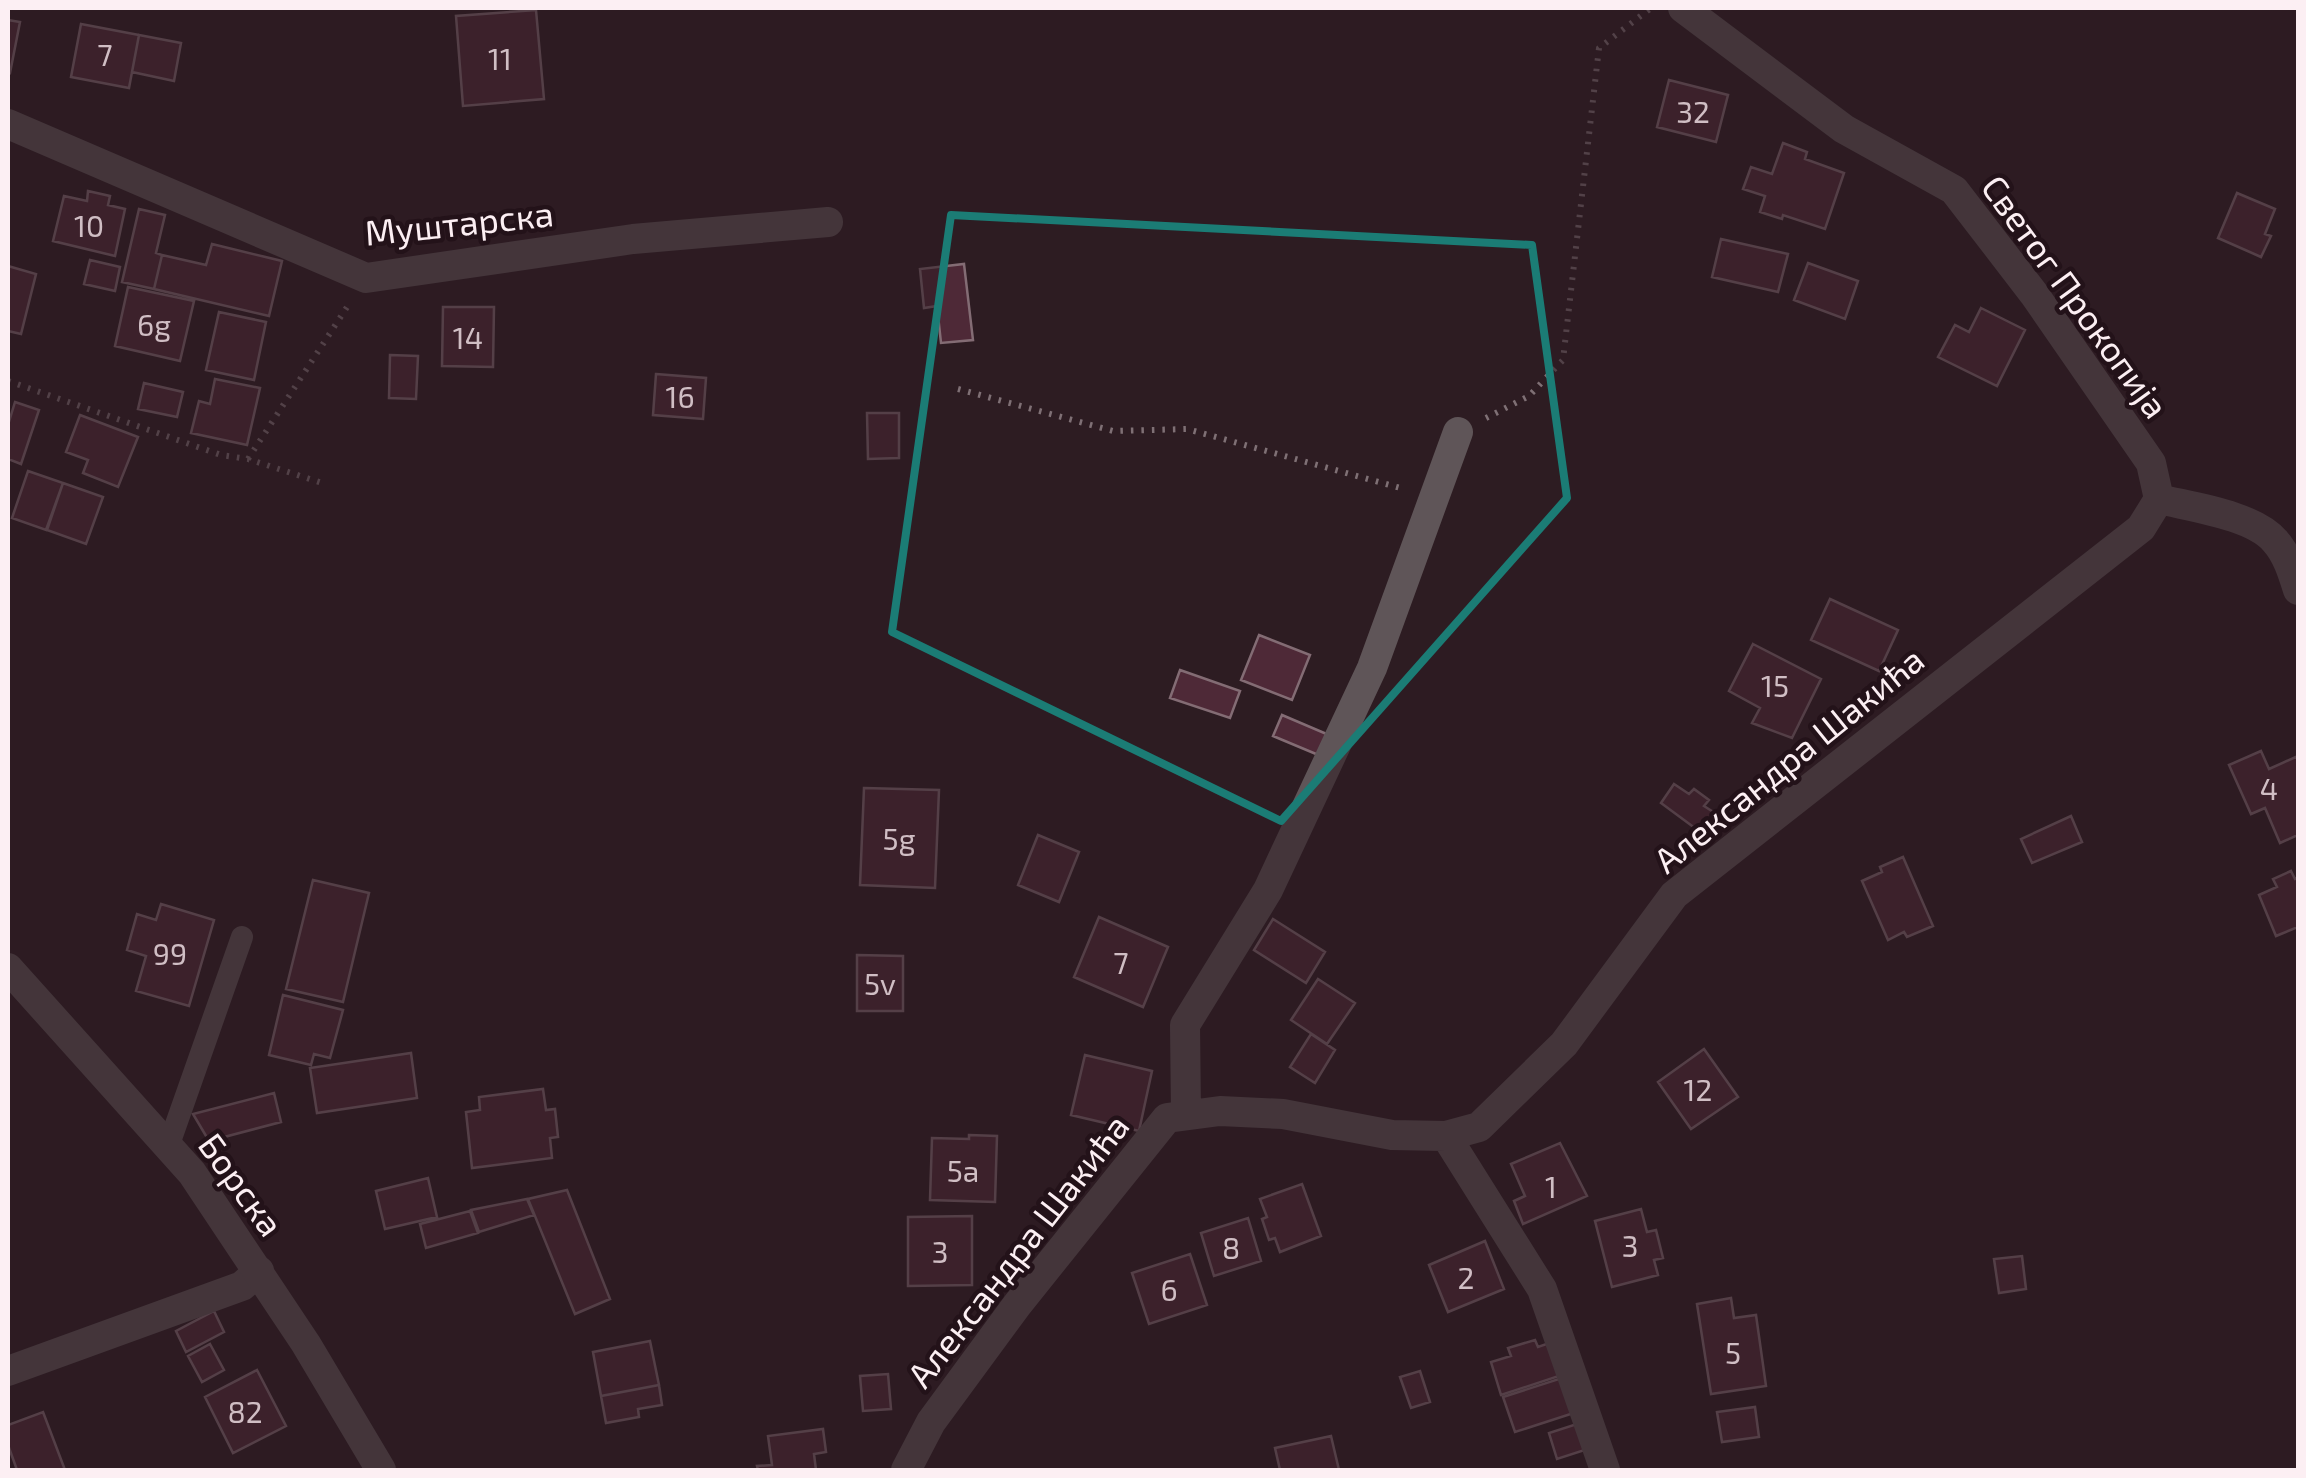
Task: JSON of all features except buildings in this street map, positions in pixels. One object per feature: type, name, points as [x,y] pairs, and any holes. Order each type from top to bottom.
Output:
[{"type":"street","name":"Светог Прокопија","points":[[1684,8],[1844,129],[1954,190],[2034,294],[2150,463],[2159,499]]},
{"type":"street","name":"Муштарска","points":[[8,124],[366,278],[633,239],[828,222]]},
{"type":"street","points":[[1186,1115],[1185,1025],[1268,890],[1372,668],[1458,432]]},
{"type":"street","points":[[2159,499],[2250,524],[2288,540],[2298,590]]},
{"type":"street","name":"Александра Шакића","points":[[906,1470],[931,1422],[1017,1304],[1167,1118],[1220,1111],[1282,1114],[1392,1135],[1446,1136],[1479,1126],[1564,1044],[1674,895],[2141,528],[2159,499]]},
{"type":"street","name":"Борска","points":[[8,968],[192,1173],[259,1271],[381,1470]]},
{"type":"street","points":[[1446,1136],[1542,1289],[1605,1470]]},
{"type":"street","points":[[8,1371],[242,1286],[259,1271]]},
{"type":"lane","points":[[168,1146],[242,937]]},
{"type":"path","points":[[1458,432],[1529,396],[1563,360],[1599,48],[1652,8]]},
{"type":"path","points":[[248,459],[366,278]]},
{"type":"path","points":[[8,381],[204,449],[324,484]]},
{"type":"path","points":[[958,389],[1113,431],[1188,428],[1434,497]]},
{"type":"highlighted area","points":[[951,215],[1532,245],[1567,498],[1281,821],[892,632]]}]
